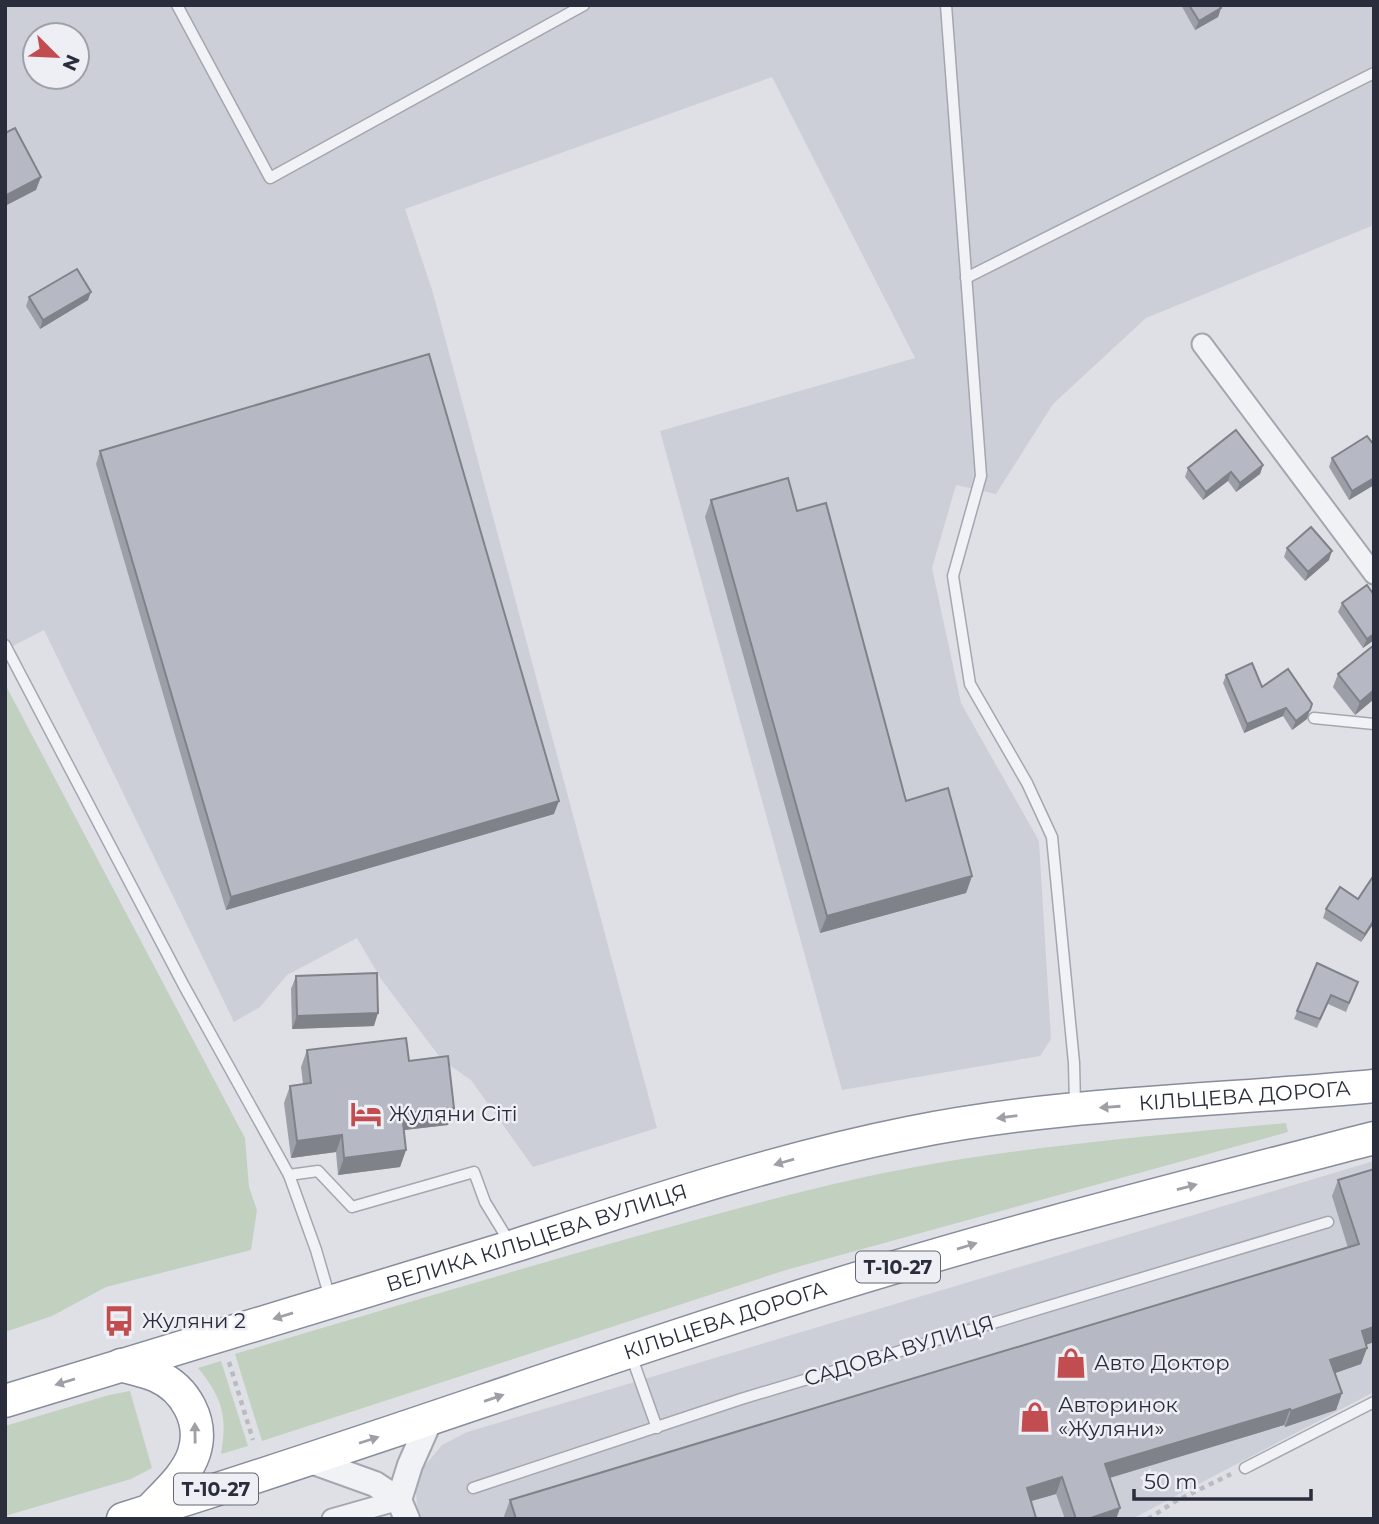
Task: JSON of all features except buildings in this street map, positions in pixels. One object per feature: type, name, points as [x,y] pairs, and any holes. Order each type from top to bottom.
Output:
[{"type":"highway","name":"КІЛЬЦЕВА ДОРОГА","points":[[1075,1109],[1273,1096],[1374,1086]]},
{"type":"highway","name":"ВЕЛИКА КІЛЬЦЕВА ВУЛИЦЯ","points":[[5,1401],[512,1246],[701,1185],[848,1146],[972,1122],[1075,1109]]},
{"type":"highway","name":"КІЛЬЦЕВА ДОРОГА","points":[[137,1515],[787,1300],[1011,1233],[1374,1138]]},
{"type":"highway","points":[[121,1365],[156,1375],[171,1383],[184,1396],[196,1425],[193,1454],[183,1473],[137,1515]]},
{"type":"street","points":[[1202,344],[1374,574]]},
{"type":"street","points":[[403,1510],[410,1465],[430,1420]]},
{"type":"street","points":[[308,1460],[375,1484],[403,1510]]},
{"type":"street","points":[[332,1519],[403,1510]]},
{"type":"lane","points":[[177,5],[270,177],[584,5]]},
{"type":"lane","points":[[946,5],[981,476],[953,576],[970,684],[1027,783],[1052,837],[1074,1063],[1075,1109]]},
{"type":"lane","points":[[966,278],[1374,74]]},
{"type":"lane","points":[[5,645],[178,974],[289,1175],[331,1301]]},
{"type":"lane","points":[[1314,718],[1374,724]]},
{"type":"lane","points":[[289,1175],[318,1171],[352,1207],[474,1172],[485,1202],[512,1246]]},
{"type":"lane","name":"САДОВА ВУЛИЦЯ","points":[[474,1488],[741,1399],[1328,1222]]},
{"type":"lane","points":[[629,1351],[657,1428]]},
{"type":"lane","points":[[1245,1468],[1374,1402]]},
{"type":"path","points":[[229,1361],[253,1440]]},
{"type":"path","points":[[1148,1519],[1174,1502],[1245,1468]]},
{"type":"shaded area","points":[[5,5],[1374,5],[1374,225],[1146,318],[1053,404],[996,494],[956,485],[932,568],[961,703],[1039,841],[1051,1039],[1040,1056],[842,1090],[660,431],[915,358],[772,77],[405,209],[433,293],[657,1128],[533,1167],[471,1080],[442,1060],[381,979],[357,938],[287,975],[260,1007],[234,1022],[44,630],[5,650]]},
{"type":"shaded area","name":"Авторинок «Жуляни»","points":[[1374,1161],[1374,1392],[1132,1519],[419,1519],[416,1493],[421,1470],[442,1445],[467,1432]]},
{"type":"green space","points":[[5,684],[245,1138],[249,1187],[257,1210],[251,1250],[106,1287],[52,1316],[5,1332]]},
{"type":"green space","points":[[1286,1123],[1288,1132],[786,1270],[262,1441],[235,1354],[590,1249],[846,1181],[1007,1153]]},
{"type":"green space","points":[[221,1361],[248,1446],[221,1454],[224,1429],[221,1408],[213,1388],[198,1368]]},
{"type":"green space","points":[[130,1391],[152,1468],[131,1479],[5,1516],[5,1426]]},
{"type":"place","name":"Жуляни Сіті","points":[[366,1114]]},
{"type":"place","name":"Жуляни 2","points":[[119,1321]]},
{"type":"place","name":"Авто Доктор","points":[[1071,1363]]},
{"type":"place","name":"Авторинок «Жуляни»","points":[[1035,1417]]}]
